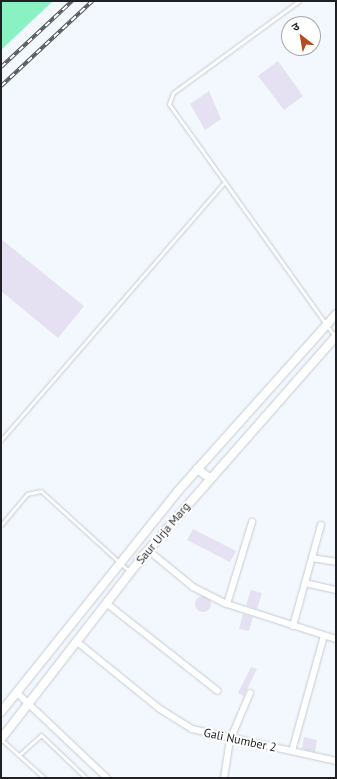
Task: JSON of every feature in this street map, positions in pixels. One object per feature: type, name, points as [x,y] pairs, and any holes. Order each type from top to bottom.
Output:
[{"type":"street","name":"Saur Urja Marg","points":[[1,712],[118,563],[197,469],[336,314]]},
{"type":"street","name":"Saur Urja Marg","points":[[1,739],[148,550],[336,337]]},
{"type":"street","points":[[197,469],[210,478]]},
{"type":"street","points":[[227,604],[252,522]]},
{"type":"street","points":[[292,626],[321,525]]},
{"type":"street","points":[[148,550],[193,587],[227,604],[336,639]]},
{"type":"street","points":[[312,558],[336,562]]},
{"type":"street","points":[[305,583],[336,590]]},
{"type":"street","points":[[106,603],[218,692]]},
{"type":"street","points":[[292,751],[324,636]]},
{"type":"street","name":"Gali Number 2","points":[[76,641],[181,724],[230,740],[292,751],[336,761]]},
{"type":"street","points":[[16,692],[107,778]]},
{"type":"street","points":[[224,778],[230,740],[250,692]]},
{"type":"lane","points":[[299,1],[170,97],[173,115],[336,337]]},
{"type":"lane","points":[[1,440],[223,184]]},
{"type":"lane","points":[[1,525],[27,494],[41,491],[118,563],[130,572]]},
{"type":"lane","points":[[19,755],[41,735],[86,778]]},
{"type":"lane","points":[[1,739],[44,778]]},
{"type":"green space","points":[[1,1],[53,1],[1,50]]},
{"type":"building","points":[[278,61],[303,96],[284,110],[258,76]]},
{"type":"building","points":[[209,91],[221,119],[205,130],[190,104]]},
{"type":"building","points":[[1,239],[84,306],[58,338],[1,291]]},
{"type":"building","points":[[193,529],[236,551],[230,562],[187,540]]},
{"type":"building","points":[[251,590],[262,593],[257,609],[246,605]]},
{"type":"building","points":[[203,596],[210,601],[211,604],[206,611],[203,612],[196,607],[195,604],[200,597]]},
{"type":"building","points":[[243,614],[253,617],[249,631],[239,629]]},
{"type":"building","points":[[251,667],[257,669],[244,696],[238,693]]},
{"type":"building","points":[[304,737],[317,740],[315,752],[302,749]]},
{"type":"railway","points":[[1,67],[72,1]]},
{"type":"railway","points":[[1,86],[92,1]]}]
